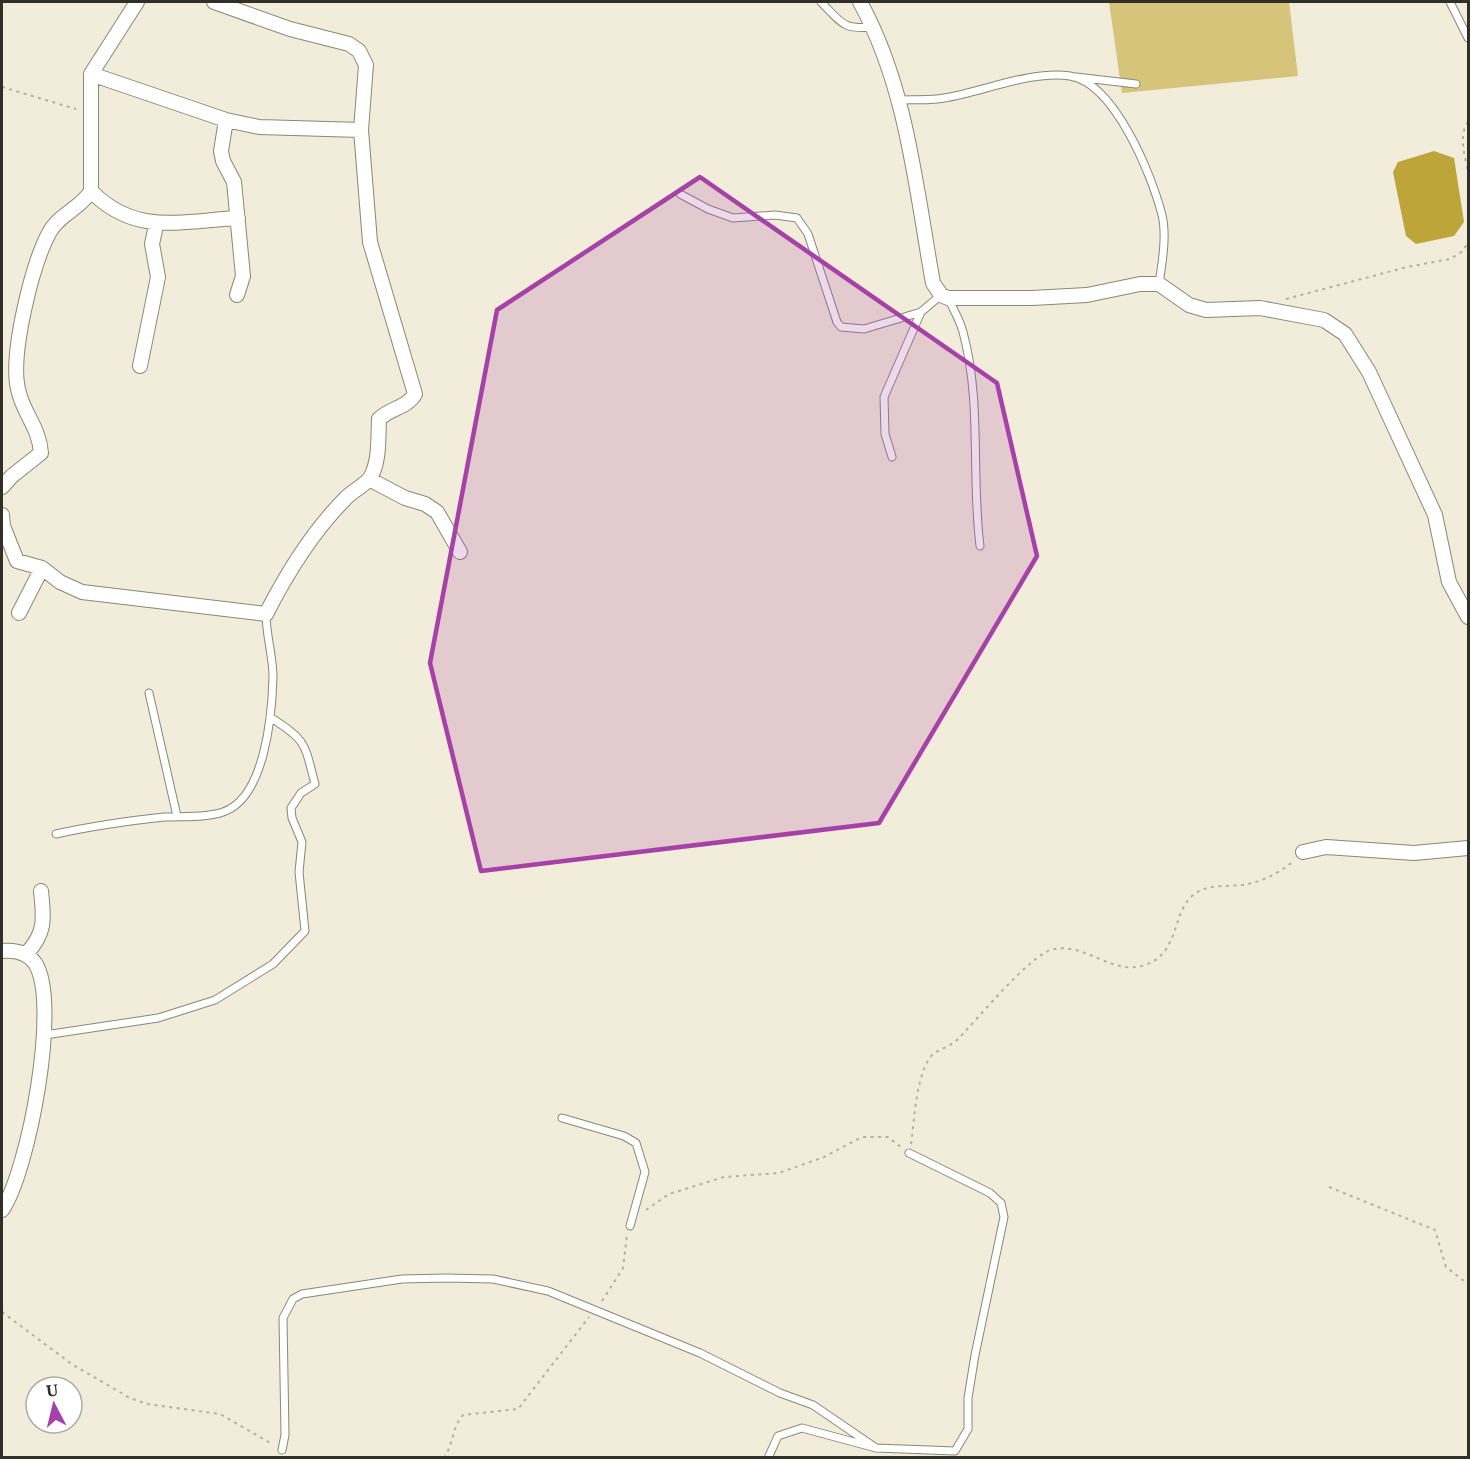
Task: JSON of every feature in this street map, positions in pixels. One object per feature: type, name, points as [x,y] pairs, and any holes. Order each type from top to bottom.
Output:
[{"type":"street","points":[[137,2],[91,74],[91,191],[106,207],[124,216],[156,225],[238,218]]},
{"type":"street","points":[[2,514],[3,526],[18,561],[42,568],[60,582],[82,592],[266,614],[289,570],[345,499],[369,479],[376,465],[379,418],[385,412],[411,402],[415,394],[370,242],[361,130],[366,65],[359,51],[349,44],[290,29],[214,2]]},
{"type":"street","points":[[860,2],[874,27],[899,100],[933,283],[944,296],[1032,298],[1087,295],[1140,284],[1159,284],[1189,305],[1206,310],[1260,308],[1324,320],[1345,334],[1369,372],[1435,516],[1449,582],[1468,617]]},
{"type":"street","points":[[91,74],[226,120],[259,127],[361,130]]},
{"type":"street","points":[[226,120],[221,152],[234,182],[243,276],[237,295]]},
{"type":"street","points":[[2,488],[12,476],[41,453],[39,435],[18,390],[15,367],[28,298],[49,234],[91,191]]},
{"type":"street","points":[[140,366],[158,277],[152,244],[156,225]]},
{"type":"street","points":[[369,479],[405,498],[425,504],[437,512],[460,552]]},
{"type":"street","points":[[19,613],[42,568]]},
{"type":"street","points":[[1303,852],[1326,847],[1414,853],[1468,848]]},
{"type":"street","points":[[26,954],[38,942],[44,922],[41,891]]},
{"type":"street","points":[[2,951],[13,950],[26,954],[35,963],[41,983],[45,1035],[37,1100],[15,1187],[2,1210]]},
{"type":"lane","points":[[821,2],[846,27],[854,29],[874,27]]},
{"type":"lane","points":[[1450,2],[1468,38]]},
{"type":"lane","points":[[899,100],[942,99],[1040,77],[1071,76],[1136,84]]},
{"type":"lane","points":[[1071,76],[1100,92],[1118,114],[1145,170],[1162,217],[1162,261],[1159,284]]},
{"type":"lane","points":[[680,194],[708,209],[733,218],[775,215],[797,218],[808,234],[837,322],[841,327],[864,329],[921,312],[944,296],[963,331],[975,396],[975,509],[980,546]]},
{"type":"lane","points":[[892,457],[885,434],[884,397],[921,312]]},
{"type":"lane","points":[[56,834],[113,822],[222,813],[244,798],[254,783],[261,762],[270,717],[273,676],[266,614]]},
{"type":"lane","points":[[150,693],[177,816]]},
{"type":"lane","points":[[45,1035],[158,1018],[215,1000],[273,964],[305,931],[299,872],[302,842],[291,808],[301,793],[315,784],[305,744],[294,732],[270,717]]},
{"type":"lane","points":[[562,1118],[624,1136],[636,1143],[645,1172],[630,1226]]},
{"type":"lane","points":[[768,1458],[778,1436],[802,1428],[876,1448],[955,1451],[968,1429],[968,1398],[975,1354],[1004,1217],[1001,1203],[990,1193],[909,1153]]},
{"type":"lane","points":[[282,1450],[285,1435],[283,1318],[292,1299],[302,1294],[402,1280],[493,1279],[549,1291],[700,1353],[780,1393],[813,1405],[876,1448]]},
{"type":"path","points":[[2,87],[90,113]]},
{"type":"path","points":[[1468,122],[1462,146],[1468,171]]},
{"type":"path","points":[[1282,300],[1384,273],[1450,259],[1463,251],[1468,242]]},
{"type":"path","points":[[444,1458],[449,1451],[457,1421],[463,1415],[518,1409],[596,1310],[623,1268],[630,1226],[640,1214],[669,1194],[724,1177],[779,1173],[824,1157],[862,1137],[888,1137],[909,1153],[920,1084],[930,1057],[955,1042],[1033,961],[1053,949],[1078,948],[1109,964],[1130,968],[1153,962],[1168,946],[1190,897],[1203,888],[1250,884],[1283,870],[1303,852]]},
{"type":"path","points":[[1329,1187],[1435,1230],[1446,1267],[1468,1284]]},
{"type":"path","points":[[2,1312],[73,1365],[130,1398],[147,1404],[220,1414],[282,1450]]},
{"type":"highlighted area","points":[[700,177],[997,383],[1037,556],[879,823],[481,871],[430,663],[497,310]]},
{"type":"shaded area","points":[[1109,2],[1289,2],[1298,76],[1122,93]]},
{"type":"shaded area","points":[[1434,151],[1454,158],[1464,222],[1454,236],[1416,244],[1406,236],[1393,172],[1398,162]]}]
